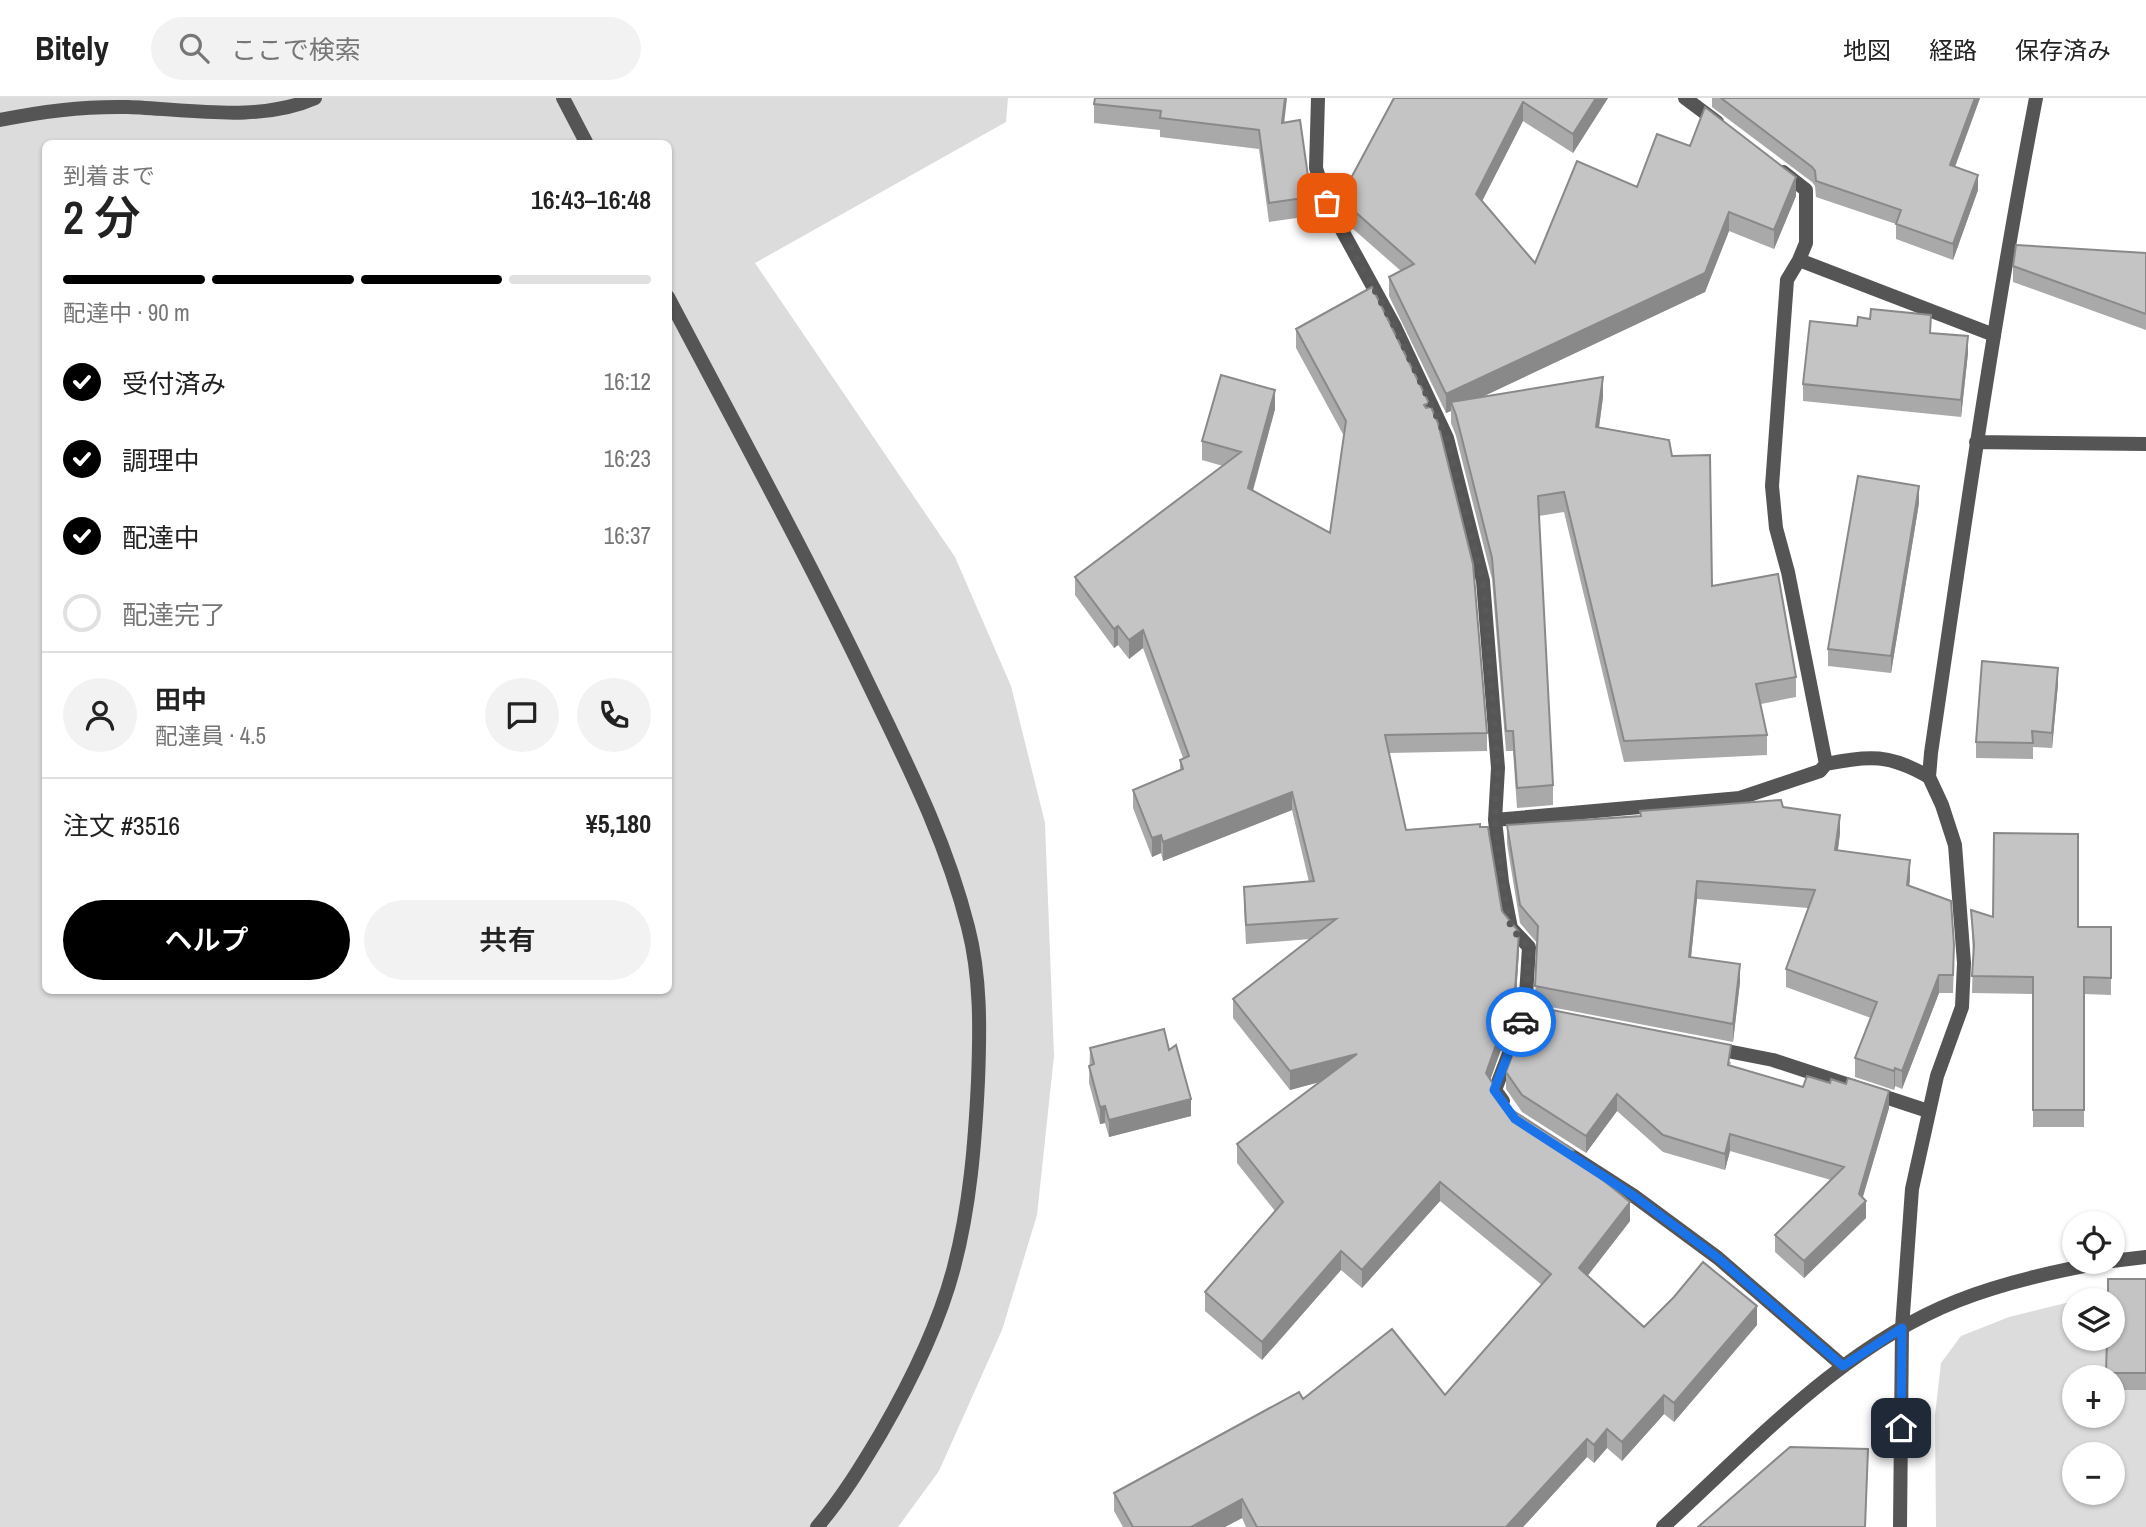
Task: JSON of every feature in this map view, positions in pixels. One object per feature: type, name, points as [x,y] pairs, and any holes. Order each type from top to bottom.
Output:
[{"type":"street","points":[[0,120],[41,111],[85,107],[190,112],[276,110],[315,98]]},
{"type":"street","points":[[563,98],[585,140]]},
{"type":"street","points":[[1318,98],[1317,167],[1327,203],[1394,325],[1447,438],[1483,581],[1498,768],[1495,820],[1502,882],[1511,928],[1529,947],[1532,1013],[1494,1090],[1508,1109]]},
{"type":"street","points":[[1685,98],[1729,131]]},
{"type":"street","points":[[1900,1527],[1902,1328],[1912,1189],[1937,1076],[1962,1007],[1964,963],[1955,845],[1942,805],[1929,777],[1976,442],[2036,98]]},
{"type":"street","points":[[1773,165],[1806,190],[1806,243],[1787,280],[1772,486],[1776,528],[1788,572],[1826,764]]},
{"type":"street","points":[[1799,260],[1994,335]]},
{"type":"street","points":[[672,305],[833,610],[933,818],[969,930],[976,978],[981,1036],[977,1123],[969,1195],[954,1268],[932,1332],[902,1397],[836,1506],[817,1527]]},
{"type":"street","points":[[1976,442],[2146,444]]},
{"type":"street","points":[[1495,820],[1740,799],[1821,771],[1826,764],[1858,757],[1882,758],[1907,764],[1929,777]]},
{"type":"street","points":[[1693,1044],[1773,1060],[1928,1111]]},
{"type":"street","points":[[1547,1140],[1634,1196],[1718,1258],[1843,1366]]},
{"type":"street","points":[[2125,1259],[2146,1257]]},
{"type":"street","points":[[1662,1527],[1756,1438],[1843,1366],[1902,1328],[1954,1302],[2001,1285],[2062,1272]]},
{"type":"shaded area","points":[[0,98],[1008,98],[1006,122],[755,263],[955,557],[1011,686],[1045,823],[1054,1056],[1037,1215],[1002,1330],[939,1471],[898,1527],[0,1527]]},
{"type":"shaded area","points":[[2146,1290],[2146,1527],[1936,1527],[1935,1415],[1941,1363],[1961,1336],[2009,1317],[2062,1304],[2062,1351],[2125,1351],[2125,1293]]},
{"type":"building","points":[[1095,98],[1285,98],[1282,123],[1300,120],[1311,197],[1269,203],[1259,130],[1160,118],[1161,111],[1094,104]]},
{"type":"building","points":[[1394,98],[1596,98],[1573,134],[1523,102],[1476,194],[1535,263],[1577,161],[1637,187],[1657,134],[1690,146],[1705,107],[1796,177],[1774,230],[1729,212],[1705,273],[1446,394],[1389,277],[1414,264],[1352,209],[1343,193]]},
{"type":"building","points":[[1721,98],[1975,98],[1950,165],[1978,175],[1953,244],[1896,224],[1901,210],[1816,181],[1812,167]]},
{"type":"building","points":[[2016,245],[2146,253],[2146,314],[2013,266]]},
{"type":"building","points":[[1372,287],[1429,403],[1424,405],[1426,408],[1431,407],[1438,423],[1473,564],[1487,733],[1385,735],[1406,830],[1480,824],[1480,827],[1488,827],[1502,911],[1519,932],[1515,991],[1486,1073],[1509,1108],[1574,1150],[1571,1154],[1630,1202],[1579,1268],[1644,1327],[1703,1262],[1757,1306],[1674,1403],[1664,1395],[1622,1442],[1607,1429],[1594,1445],[1587,1439],[1506,1527],[1257,1527],[1242,1499],[1191,1527],[1133,1527],[1114,1493],[1299,1392],[1303,1399],[1392,1329],[1445,1395],[1551,1274],[1440,1182],[1362,1270],[1341,1251],[1262,1342],[1205,1292],[1283,1202],[1237,1144],[1357,1054],[1290,1071],[1233,999],[1336,919],[1246,925],[1244,887],[1314,881],[1292,792],[1163,842],[1161,835],[1152,838],[1133,790],[1183,769],[1180,760],[1189,756],[1143,630],[1129,640],[1118,626],[1114,629],[1075,577],[1241,452],[1202,441],[1221,375],[1275,390],[1248,488],[1330,533],[1346,421],[1296,329]]},
{"type":"building","points":[[1871,309],[1931,315],[1930,333],[1968,336],[1961,400],[1803,384],[1810,321],[1857,326],[1858,317],[1870,319]]},
{"type":"building","points":[[1603,377],[1596,427],[1669,440],[1672,456],[1710,455],[1712,586],[1778,574],[1796,677],[1756,684],[1767,735],[1624,741],[1564,492],[1538,496],[1553,785],[1517,788],[1513,731],[1506,731],[1492,558],[1451,402]]},
{"type":"building","points":[[1858,476],[1919,486],[1891,656],[1828,649]]},
{"type":"building","points":[[1982,661],[2058,668],[2052,733],[2032,731],[2033,743],[1976,742]]},
{"type":"building","points":[[1781,800],[1783,807],[1840,815],[1835,850],[1910,860],[1907,885],[1951,901],[1953,975],[1939,975],[1902,1071],[1895,1068],[1894,1071],[1855,1058],[1877,1002],[1786,969],[1815,890],[1697,881],[1689,957],[1740,964],[1733,1024],[1535,986],[1538,926],[1520,905],[1507,825],[1641,816],[1640,811]]},
{"type":"building","points":[[1994,833],[2078,834],[2078,927],[2111,927],[2111,978],[2084,977],[2084,1110],[2033,1110],[2033,977],[1972,976],[1974,945],[1971,910],[1993,917]]},
{"type":"building","points":[[1531,1006],[1731,1045],[1728,1065],[1803,1087],[1807,1076],[1830,1083],[1831,1079],[1846,1084],[1848,1078],[1889,1091],[1859,1194],[1866,1201],[1804,1261],[1775,1235],[1844,1167],[1730,1134],[1725,1154],[1663,1135],[1617,1094],[1586,1136],[1522,1095],[1506,1072]]},
{"type":"building","points":[[1164,1029],[1169,1050],[1176,1045],[1191,1099],[1109,1120],[1105,1106],[1100,1107],[1089,1066],[1094,1064],[1090,1048]]},
{"type":"building","points":[[2108,1279],[2146,1279],[2146,1373],[2125,1373],[2125,1365],[2106,1365],[2107,1351],[2125,1351],[2125,1288],[2108,1288]]},
{"type":"building","points":[[1790,1447],[1868,1449],[1865,1527],[1698,1527]]},
{"type":"way so far","points":[[1327,203],[1394,325],[1447,438],[1483,581],[1498,768],[1495,820],[1502,882],[1511,928],[1529,947],[1525,1012],[1521,1022]]},
{"type":"route","points":[[1521,1022],[1494,1090],[1515,1119],[1634,1196],[1718,1258],[1843,1366],[1902,1328],[1901,1428]]}]
